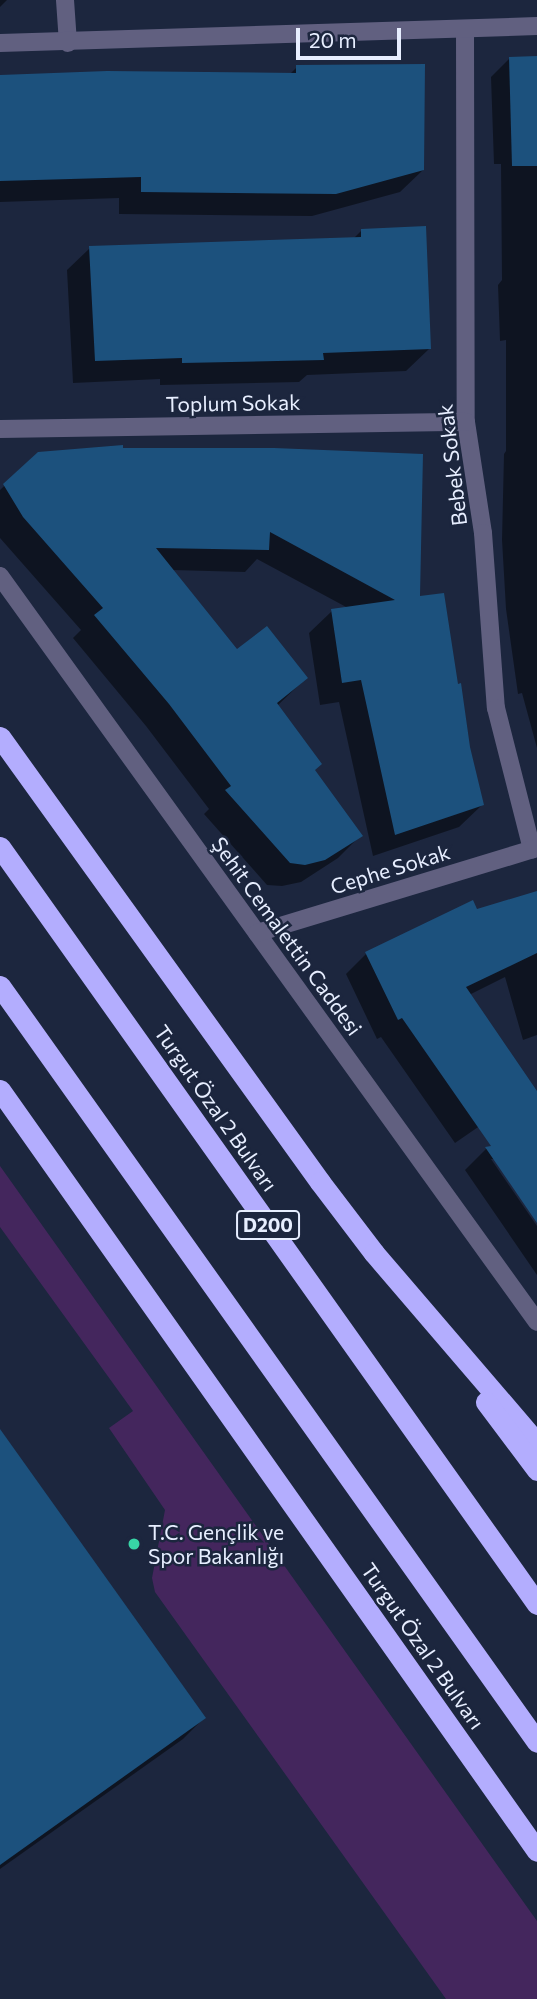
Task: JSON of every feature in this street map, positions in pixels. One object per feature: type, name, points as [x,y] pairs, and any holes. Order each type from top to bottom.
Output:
[{"type":"highway","name":"Turgut Özal 2 Bulvarı","points":[[0,737],[374,1253],[537,1471]]},
{"type":"highway","name":"Turgut Özal 2 Bulvarı","points":[[0,847],[537,1604]]},
{"type":"highway","name":"Turgut Özal 2 Bulvarı","points":[[0,986],[537,1742]]},
{"type":"highway","name":"Turgut Özal 2 Bulvarı","points":[[0,1090],[537,1851]]},
{"type":"highway","name":"Turgut Özal 2 Bulvarı","points":[[374,1253],[537,1443]]},
{"type":"highway","name":"Turgut Özal 2 Bulvarı","points":[[515,1819],[537,1838]]},
{"type":"street","points":[[65,0],[68,43]]},
{"type":"street","points":[[0,43],[68,43],[537,26]]},
{"type":"street","name":"Bebek Sokak","points":[[466,29],[466,422],[483,533],[496,708],[534,849]]},
{"type":"street","name":"Toplum Sokak","points":[[0,429],[466,422]]},
{"type":"street","name":"Şehit Cemalettin Caddesi","points":[[0,576],[537,1322]]},
{"type":"street","name":"Cephe Sokak","points":[[257,933],[534,849]]},
{"type":"shaded area","points":[[0,1166],[537,1921],[537,1999],[446,1999],[155,1592],[152,1578],[165,1510],[109,1428],[133,1411],[0,1227]]},
{"type":"building","points":[[537,56],[537,166],[512,166],[509,57]]},
{"type":"building","points":[[425,64],[424,170],[336,194],[141,192],[141,177],[0,181],[0,75],[107,71],[296,73],[296,65]]},
{"type":"building","points":[[426,226],[431,349],[323,353],[324,360],[182,363],[182,358],[95,361],[89,246],[361,237],[361,229]]},
{"type":"building","points":[[123,445],[123,448],[274,448],[423,454],[420,596],[444,593],[458,684],[461,683],[470,747],[484,805],[395,835],[361,680],[342,683],[331,609],[395,600],[270,532],[269,550],[156,548],[237,649],[267,626],[308,678],[277,703],[322,764],[315,770],[363,836],[325,860],[305,865],[290,863],[225,790],[231,786],[169,704],[94,615],[103,608],[23,517],[3,484],[38,452]]},
{"type":"building","points":[[537,891],[537,953],[466,987],[537,1091],[537,1223],[485,1147],[491,1146],[402,1018],[398,1020],[365,952],[473,900],[477,909]]},
{"type":"building","points":[[0,1429],[206,1718],[0,1865]]},
{"type":"place","name":"T.C. Gençlik ve Spor Bakanlığı","points":[[134,1544]]}]
